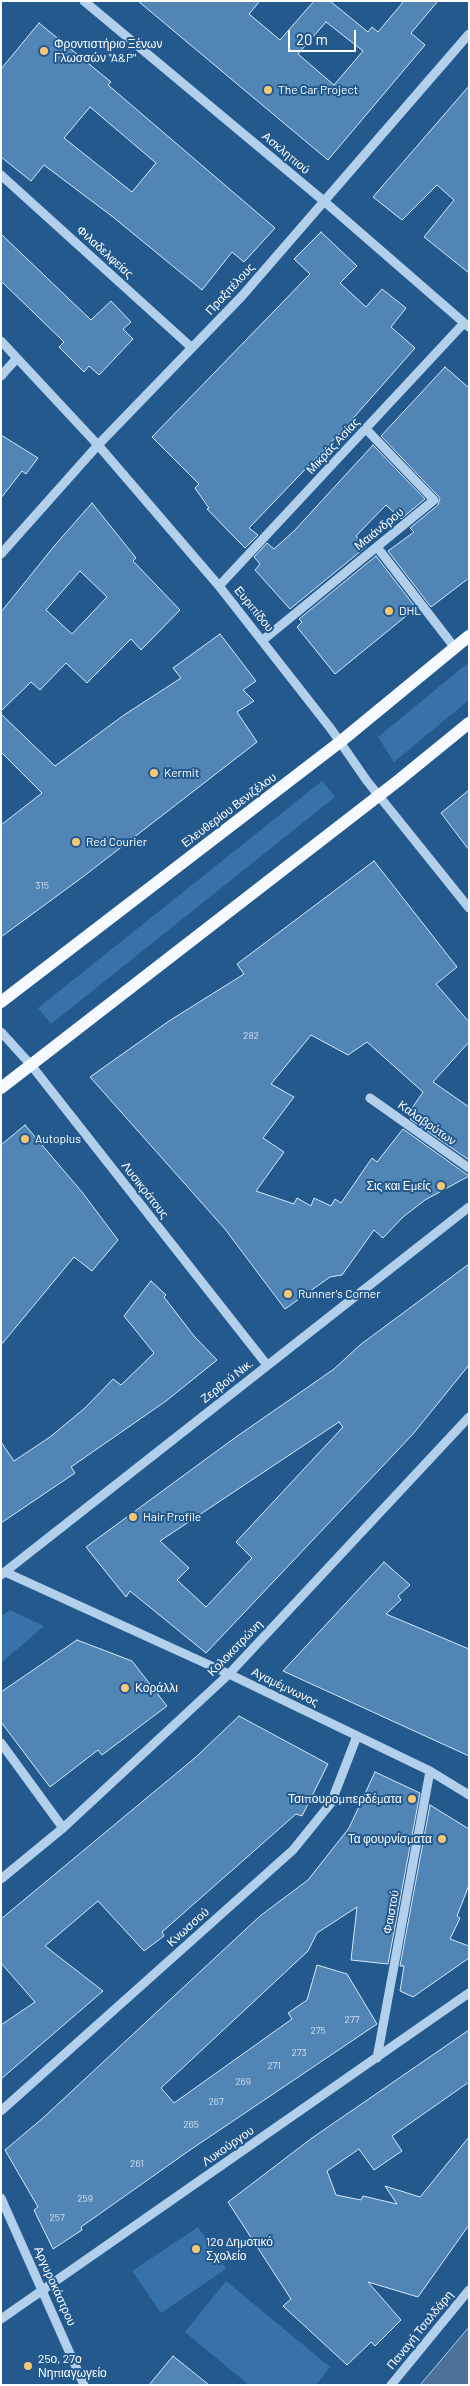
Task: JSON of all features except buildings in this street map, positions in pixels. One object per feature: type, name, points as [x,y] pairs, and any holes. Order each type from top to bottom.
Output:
[{"type":"main road","name":"Ελευθερίου Βενιζέλου","points":[[1,1002],[340,742],[469,636]]},
{"type":"main road","points":[[1,1088],[469,723]]},
{"type":"street","name":"Ασκληπιού","points":[[84,1],[325,202],[466,325]]},
{"type":"street","name":"Πραξιτέλους","points":[[1,554],[98,445],[242,296],[469,34]]},
{"type":"street","name":"Φιλαδελφείας","points":[[1,175],[191,347]]},
{"type":"street","name":"Μικράς Ασίας","points":[[219,586],[466,325]]},
{"type":"street","name":"Ευριπίδου","points":[[1,341],[98,445],[219,586],[263,640],[379,795],[469,908]]},
{"type":"street","points":[[1,376],[17,358]]},
{"type":"street","name":"Μαιάνδρου","points":[[263,640],[434,500],[366,429]]},
{"type":"street","points":[[377,546],[454,648]]},
{"type":"street","name":"Λυσικράτους","points":[[1,1032],[31,1065],[267,1365]]},
{"type":"street","name":"Καλαβρύτων","points":[[370,1098],[469,1168]]},
{"type":"street","name":"Ζερβού Νικ.","points":[[3,1573],[469,1207]]},
{"type":"street","name":"Κολοκοτρώνη","points":[[1,1879],[63,1828],[229,1674],[467,1422]]},
{"type":"street","name":"Αγαμέμνωνος","points":[[3,1573],[229,1674],[430,1771],[469,1795]]},
{"type":"street","name":"Κνωσσού","points":[[1,2112],[293,1850],[331,1803],[357,1736]]},
{"type":"street","points":[[1,1742],[63,1828]]},
{"type":"street","name":"Φαιστού","points":[[377,2058],[430,1771]]},
{"type":"street","name":"Λυκούργου","points":[[1,2319],[44,2291],[469,1993]]},
{"type":"street","name":"Αργυροκάστρου","points":[[1,2198],[44,2291],[84,2385]]},
{"type":"street","name":"Παναγή Τσαλδάρη","points":[[391,2385],[469,2290]]},
{"type":"shaded area","points":[[469,662],[469,700],[394,762],[378,737]]},
{"type":"shaded area","points":[[322,781],[335,797],[51,1024],[38,1008]]},
{"type":"shaded area","points":[[10,1610],[44,1626],[1,1663],[1,1616]]},
{"type":"shaded area","points":[[198,2227],[226,2269],[161,2313],[132,2271]]},
{"type":"shaded area","points":[[226,2281],[330,2367],[316,2385],[249,2385],[185,2332]]},
{"type":"shaded area","points":[[469,2327],[469,2385],[420,2385]]},
{"type":"place","name":"Φροντιστήριο Ξένων Γλωσσών \"A&P\"","points":[[44,51]]},
{"type":"place","name":"The Car Project","points":[[268,90]]},
{"type":"place","name":"DHL","points":[[389,611]]},
{"type":"place","name":"Kermit","points":[[154,773]]},
{"type":"place","name":"Red Courier","points":[[76,842]]},
{"type":"place","name":"Autoplus","points":[[25,1139]]},
{"type":"place","name":"Σις και Εμείς","points":[[441,1186]]},
{"type":"place","name":"Runner's Corner","points":[[288,1294]]},
{"type":"place","name":"Hair Profile","points":[[133,1517]]},
{"type":"place","name":"Κοράλλι","points":[[125,1688]]},
{"type":"place","name":"Τσιπουρομπερδέματα","points":[[412,1799]]},
{"type":"place","name":"Τα φουρνίσματα","points":[[442,1839]]},
{"type":"place","name":"12ο Δημοτικό Σχολείο","points":[[196,2249]]},
{"type":"place","name":"25ο, 27ο Νηπιαγωγείο","points":[[28,2366]]}]
